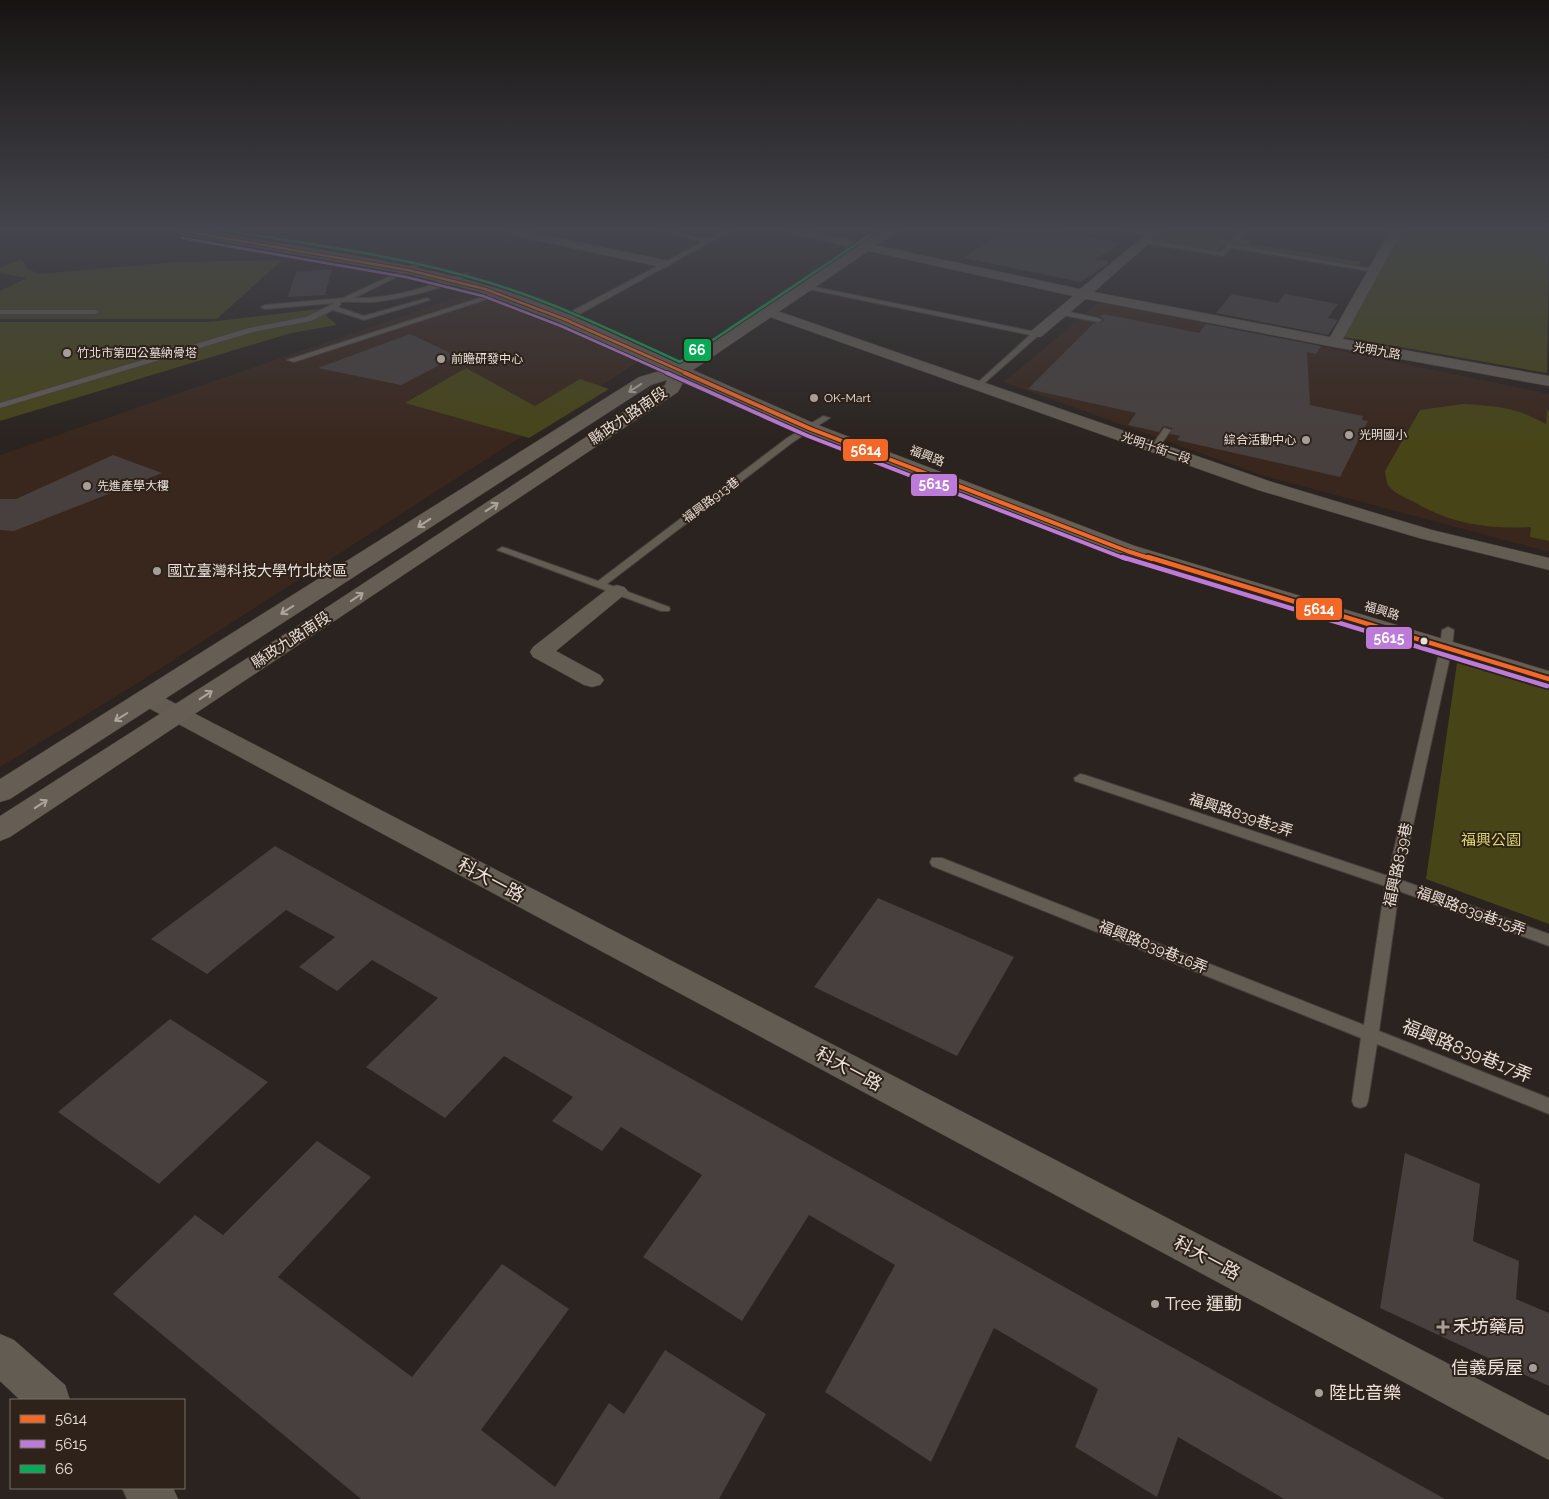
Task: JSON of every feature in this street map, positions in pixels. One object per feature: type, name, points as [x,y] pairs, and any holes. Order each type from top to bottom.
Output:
[{"type":"street","name":"福興路","points":[[517,301],[690,365]]},
{"type":"street","name":"福興路","points":[[551,301],[579,310],[690,365],[819,423],[1127,551],[1447,639],[1549,663]]},
{"type":"street","points":[[690,365],[785,301]]},
{"type":"street","points":[[1036,334],[1073,301]]},
{"type":"street","name":"光明九路","points":[[1127,301],[1334,343],[1549,381]]},
{"type":"street","points":[[1334,343],[1358,301]]},
{"type":"street","name":"光明十街一段","points":[[769,312],[1265,486],[1379,520],[1549,564]]},
{"type":"street","name":"縣政九路南段","points":[[0,792],[149,699],[645,381],[690,365]]},
{"type":"street","name":"縣政九路南段","points":[[0,830],[340,609],[672,388],[690,365]]},
{"type":"street","name":"福興路913巷","points":[[592,680],[541,652],[608,588]]},
{"type":"street","name":"福興路","points":[[1447,639],[1549,679]]},
{"type":"street","name":"科大一路","points":[[149,699],[1549,1439]]},
{"type":"street","points":[[0,1354],[49,1399]]},
{"type":"street","points":[[145,1489],[156,1499]]},
{"type":"lane","points":[[265,308],[335,301]]},
{"type":"lane","points":[[0,406],[252,330],[308,319],[333,308],[344,301]]},
{"type":"lane","points":[[333,308],[364,318],[424,301]]},
{"type":"lane","points":[[291,360],[476,301]]},
{"type":"lane","points":[[564,318],[596,301]]},
{"type":"lane","points":[[874,301],[1036,334]]},
{"type":"lane","points":[[0,312],[95,312]]},
{"type":"lane","points":[[1060,312],[1098,320]]},
{"type":"lane","points":[[979,386],[1036,334]]},
{"type":"lane","name":"福興路913巷","points":[[608,588],[790,440],[819,423]]},
{"type":"lane","points":[[1155,447],[1167,430]]},
{"type":"lane","points":[[502,550],[665,609]]},
{"type":"lane","name":"福興路839巷","points":[[1360,1102],[1393,883],[1447,639]]},
{"type":"lane","name":"福興路839巷2弄","points":[[1080,778],[1393,883]]},
{"type":"lane","name":"福興路839巷16弄","points":[[938,862],[1369,1033]]},
{"type":"lane","name":"福興路839巷15弄","points":[[1393,883],[1549,940]]},
{"type":"lane","name":"福興路839巷17弄","points":[[1369,1033],[1549,1106]]},
{"type":"shaded area","name":"國立臺灣科技大學竹北校區","points":[[446,301],[499,301],[641,360],[133,686],[0,767],[0,455]]},
{"type":"shaded area","name":"光明國小","points":[[1101,301],[1549,394],[1549,552],[1261,475],[1004,382]]},
{"type":"green space","points":[[0,301],[237,301],[217,319],[0,319]]},
{"type":"green space","points":[[1363,301],[1548,301],[1547,373],[1344,337]]},
{"type":"green space","points":[[319,309],[337,325],[291,333],[0,421],[0,322],[209,322]]},
{"type":"green space","points":[[466,368],[535,406],[580,379],[609,389],[529,438],[405,403]]},
{"type":"green space","points":[[1463,404],[1506,408],[1546,424],[1547,410],[1549,411],[1549,541],[1530,537],[1531,527],[1484,526],[1455,520],[1399,495],[1388,485],[1385,471],[1420,410]]},
{"type":"green space","name":"福興公園","points":[[1457,663],[1549,690],[1549,924],[1426,879]]},
{"type":"building","points":[[1226,301],[1268,301],[1278,303],[1280,301],[1322,301],[1338,304],[1328,318],[1338,320],[1328,335],[1216,313]]},
{"type":"building","points":[[1103,314],[1199,333],[1206,324],[1321,346],[1316,354],[1307,352],[1310,405],[1363,416],[1362,420],[1368,421],[1340,477],[1177,440],[1180,436],[1170,434],[1172,428],[1163,426],[1159,432],[1128,425],[1136,413],[1028,389],[1094,323],[1103,322],[1104,319],[1100,317]]},
{"type":"building","name":"前瞻研發中心","points":[[410,334],[457,356],[401,385],[318,368]]},
{"type":"building","name":"先進產學大樓","points":[[113,455],[162,473],[14,531],[0,530],[0,499],[16,499]]},
{"type":"building","points":[[275,846],[1445,1499],[1284,1499],[1178,1437],[1157,1497],[1075,1447],[1098,1389],[994,1328],[931,1462],[825,1392],[895,1265],[809,1215],[742,1321],[643,1257],[702,1175],[621,1127],[602,1151],[552,1121],[573,1097],[504,1056],[445,1118],[366,1067],[438,998],[372,960],[337,991],[299,967],[335,937],[286,910],[207,974],[151,939]]},
{"type":"building","points":[[878,898],[1014,957],[957,1056],[814,987]]},
{"type":"building","points":[[170,1019],[268,1082],[159,1184],[58,1112]]},
{"type":"building","points":[[317,1141],[371,1177],[278,1277],[412,1377],[502,1264],[569,1309],[481,1430],[555,1487],[609,1403],[624,1414],[665,1350],[766,1414],[719,1499],[361,1499],[113,1294],[195,1215],[223,1235]]},
{"type":"building","points":[[1405,1153],[1480,1184],[1473,1241],[1519,1261],[1516,1299],[1549,1313],[1549,1386],[1380,1308]]},
{"type":"transit line","name":"5615","points":[[496,301],[561,326],[808,436],[1124,558],[1547,686]]},
{"type":"transit line","name":"5614","points":[[516,301],[564,319],[811,429],[1127,551],[1549,679]]},
{"type":"transit line","name":"66","points":[[541,301],[680,362],[771,301]]},
{"type":"place","name":"竹北市第四公墓納骨塔","points":[[67,353]]},
{"type":"place","name":"前瞻研發中心","points":[[441,359]]},
{"type":"place","name":"OK-Mart","points":[[814,398]]},
{"type":"place","name":"光明國小","points":[[1349,435]]},
{"type":"place","name":"綜合活動中心","points":[[1306,440]]},
{"type":"place","name":"先進產學大樓","points":[[87,486]]},
{"type":"place","name":"國立臺灣科技大學竹北校區","points":[[157,571]]},
{"type":"place","name":"Tree 運動","points":[[1155,1304]]},
{"type":"place","name":"禾坊藥局","points":[[1443,1327]]},
{"type":"place","name":"信義房屋","points":[[1533,1368]]},
{"type":"place","name":"陸比音樂","points":[[1319,1393]]}]
